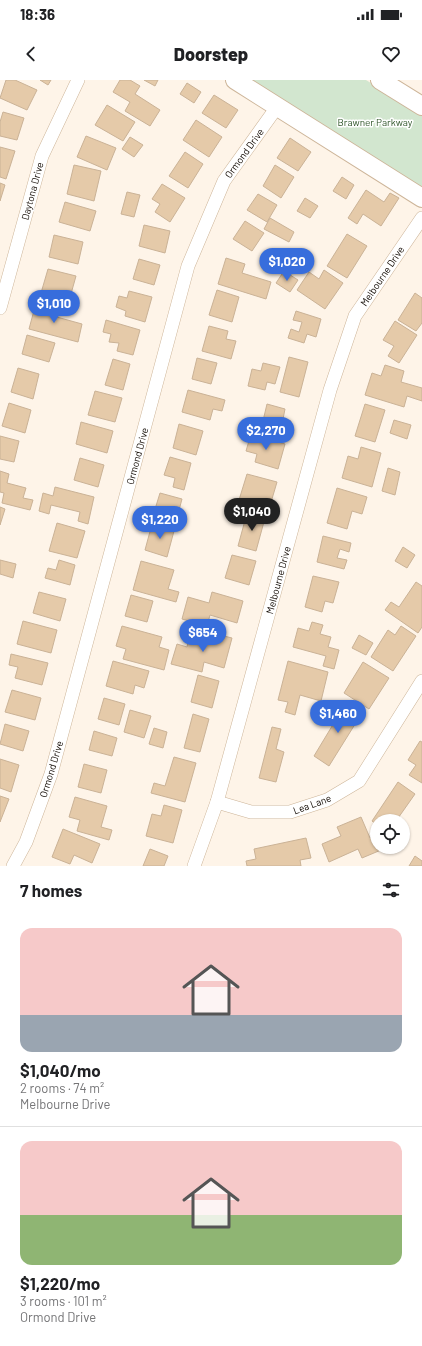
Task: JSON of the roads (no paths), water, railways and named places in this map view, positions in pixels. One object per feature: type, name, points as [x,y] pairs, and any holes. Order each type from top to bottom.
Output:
[{"type":"street","name":"Daytona Drive","points":[[0,308],[42,156],[78,80]]},
{"type":"street","points":[[235,80],[422,198]]},
{"type":"street","points":[[380,80],[422,106]]},
{"type":"street","name":"Ormond Drive","points":[[13,866],[26,842],[51,774],[188,266],[224,182],[277,107]]},
{"type":"street","name":"Melbourne Drive","points":[[194,866],[217,802],[330,390],[355,316],[422,218]]},
{"type":"street","name":"Lea Lane","points":[[217,802],[251,812],[290,812],[327,800],[358,781],[422,681]]},
{"type":"park label","name":"Brawner Parkway","points":[[375,122]]}]
